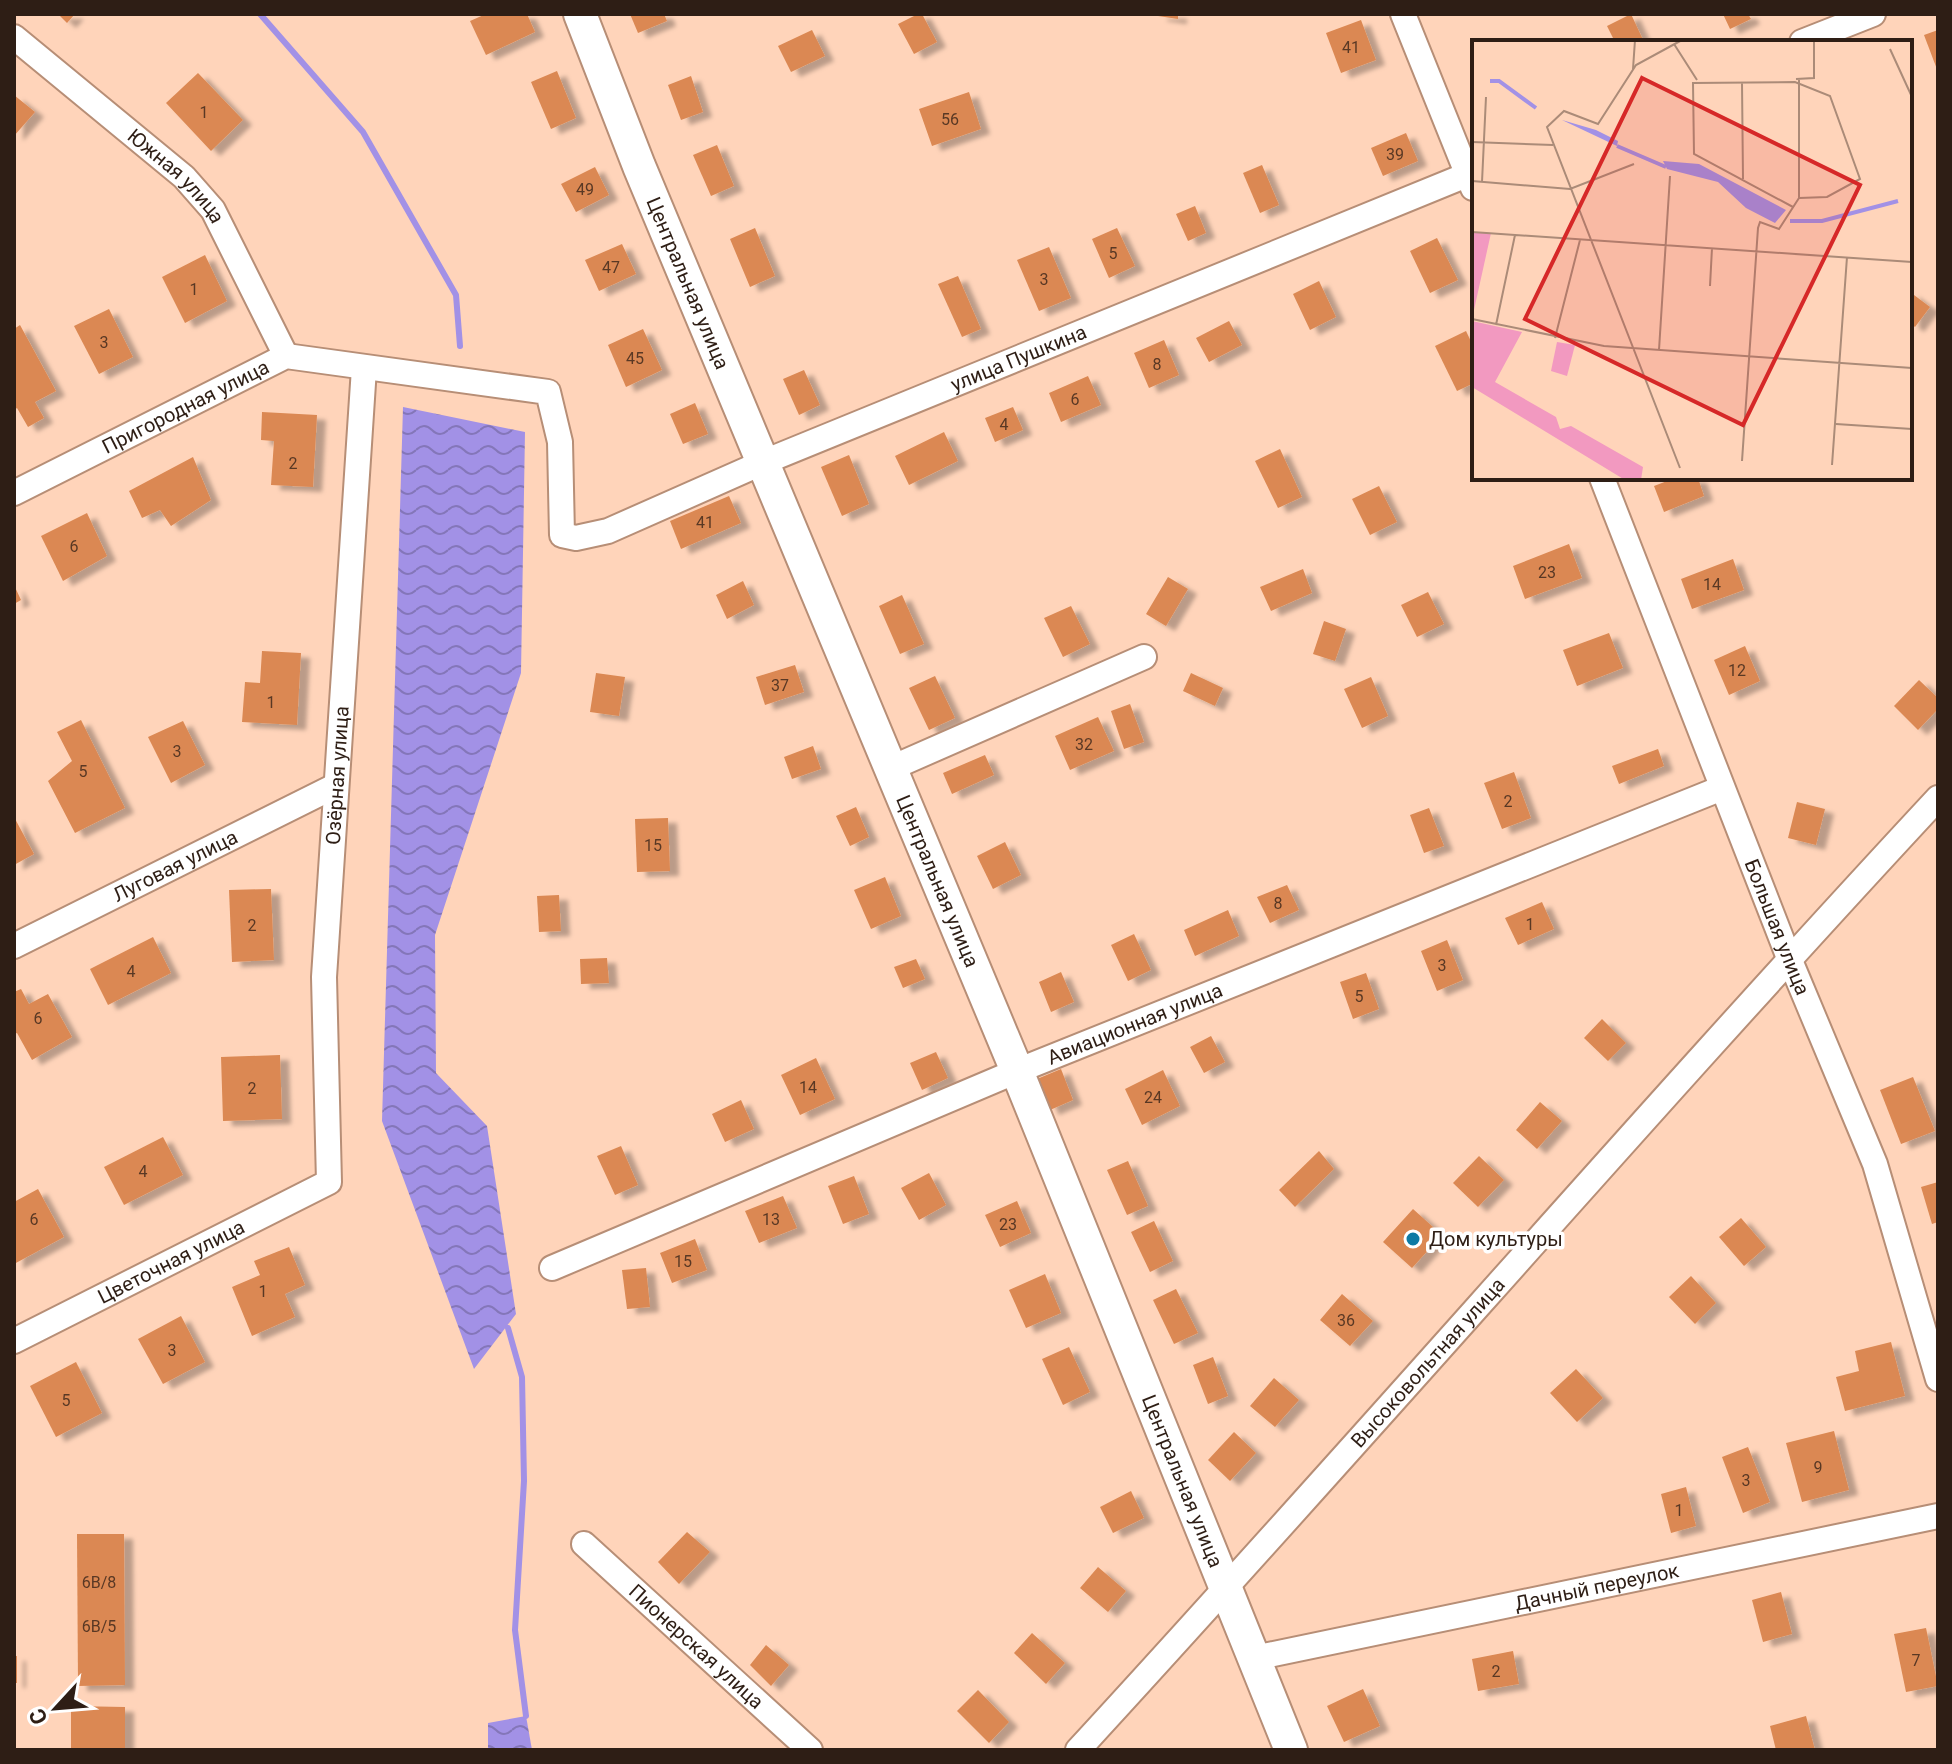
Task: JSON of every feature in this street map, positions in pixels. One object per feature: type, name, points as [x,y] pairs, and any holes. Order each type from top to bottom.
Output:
[{"type":"street","name":"Центральная улица","points":[[580,14],[639,166],[1017,1071],[1291,1750]]},
{"type":"street","points":[[1403,14],[1472,179]]},
{"type":"street","points":[[1807,40],[1873,14]]},
{"type":"street","name":"Южная улица","points":[[14,37],[184,177],[213,210],[286,356]]},
{"type":"street","name":"улица Пушкина","points":[[364,368],[431,374],[548,392],[560,442],[562,535],[576,538],[608,531],[764,462],[1472,179]]},
{"type":"street","name":"Пригородная улица","points":[[14,493],[286,356],[364,368]]},
{"type":"street","name":"Озёрная улица","points":[[329,1182],[324,977],[364,368]]},
{"type":"street","name":"Большая улица","points":[[1603,480],[1789,958],[1875,1164],[1938,1379]]},
{"type":"street","points":[[889,769],[1144,657]]},
{"type":"street","name":"Луговая улица","points":[[14,946],[335,786]]},
{"type":"street","name":"Авиационная улица","points":[[552,1268],[1017,1071],[1722,788]]},
{"type":"street","name":"Высоковольтная улица","points":[[1078,1750],[1227,1588],[1789,958],[1938,798]]},
{"type":"street","name":"Цветочная улица","points":[[14,1341],[329,1182]]},
{"type":"street","name":"Дачный переулок","points":[[1254,1658],[1938,1516]]},
{"type":"street","name":"Пионерская улица","points":[[584,1544],[810,1750]]},
{"type":"water","points":[[403,407],[525,432],[521,673],[435,935],[436,1073],[487,1126],[516,1314],[474,1369],[382,1121]]},
{"type":"water","points":[[526,1716],[532,1750],[488,1750],[488,1723]]},
{"type":"building","points":[[58,14],[75,14],[67,23]]},
{"type":"building","points":[[486,14],[527,14],[535,32],[486,55],[470,21]]},
{"type":"building","points":[[630,14],[664,14],[667,21],[638,33]]},
{"type":"building","points":[[922,14],[937,42],[914,54],[898,24]]},
{"type":"building","points":[[1178,14],[1178,19],[1158,16]]},
{"type":"building","points":[[1631,14],[1643,40],[1614,40],[1607,26]]},
{"type":"building","points":[[1723,14],[1748,14],[1751,19],[1730,29]]},
{"type":"building","points":[[1361,20],[1376,60],[1341,73],[1326,33]]},
{"type":"building","points":[[812,30],[825,56],[791,72],[778,46]]},
{"type":"building","points":[[1938,30],[1938,72],[1924,35]]},
{"type":"building","points":[[557,71],[576,118],[551,129],[531,82]]},
{"type":"building","points":[[198,73],[243,120],[211,151],[166,103]]},
{"type":"building","points":[[691,76],[703,112],[681,120],[668,85]]},
{"type":"building","points":[[969,92],[981,129],[932,146],[919,109]]},
{"type":"building","points":[[14,95],[35,112],[14,136]]},
{"type":"building","points":[[1406,133],[1418,161],[1383,176],[1371,148]]},
{"type":"building","points":[[717,145],[734,186],[711,196],[693,155]]},
{"type":"building","points":[[1262,165],[1279,205],[1260,213],[1243,173]]},
{"type":"building","points":[[595,167],[609,195],[576,212],[561,184]]},
{"type":"building","points":[[1195,206],[1206,233],[1188,241],[1176,214]]},
{"type":"building","points":[[755,228],[775,276],[750,287],[730,239]]},
{"type":"building","points":[[1117,228],[1135,266],[1109,278],[1092,239]]},
{"type":"building","points":[[1437,238],[1458,280],[1430,293],[1410,251]]},
{"type":"building","points":[[622,244],[636,274],[599,291],[585,260]]},
{"type":"building","points":[[1049,247],[1071,298],[1039,311],[1017,260]]},
{"type":"building","points":[[205,255],[227,301],[185,323],[162,277]]},
{"type":"building","points":[[958,276],[981,329],[962,337],[938,284]]},
{"type":"building","points":[[1319,281],[1336,317],[1310,330],[1293,294]]},
{"type":"building","points":[[1912,294],[1930,307],[1915,327],[1912,325]]},
{"type":"building","points":[[109,309],[133,357],[99,374],[74,326]]},
{"type":"building","points":[[1229,321],[1242,345],[1209,362],[1196,338]]},
{"type":"building","points":[[20,325],[56,391],[35,402],[44,418],[28,427],[17,408],[14,410],[14,329]]},
{"type":"building","points":[[643,329],[662,370],[626,387],[608,345]]},
{"type":"building","points":[[1466,331],[1472,344],[1472,384],[1457,391],[1435,346]]},
{"type":"building","points":[[1164,340],[1179,375],[1149,388],[1134,353]]},
{"type":"building","points":[[804,370],[820,405],[799,415],[783,379]]},
{"type":"building","points":[[1088,376],[1101,405],[1061,422],[1049,393]]},
{"type":"building","points":[[695,403],[708,434],[683,444],[670,414]]},
{"type":"building","points":[[1013,407],[1023,430],[995,442],[985,418]]},
{"type":"building","points":[[262,412],[317,415],[313,487],[271,485],[274,441],[261,440]]},
{"type":"building","points":[[944,432],[958,461],[909,485],[895,456]]},
{"type":"building","points":[[1280,449],[1302,497],[1278,508],[1255,461]]},
{"type":"building","points":[[849,455],[869,504],[842,516],[821,467]]},
{"type":"building","points":[[193,457],[211,500],[171,526],[160,510],[142,518],[129,491]]},
{"type":"building","points":[[1670,480],[1699,480],[1704,496],[1664,512],[1654,486]]},
{"type":"building","points":[[1379,486],[1397,522],[1370,535],[1352,499]]},
{"type":"building","points":[[729,496],[741,523],[681,549],[670,521]]},
{"type":"building","points":[[87,513],[107,556],[63,581],[41,536]]},
{"type":"building","points":[[1569,544],[1582,578],[1525,599],[1513,566]]},
{"type":"building","points":[[1733,559],[1744,590],[1692,609],[1681,579]]},
{"type":"building","points":[[1303,569],[1312,593],[1271,611],[1260,587]]},
{"type":"building","points":[[1168,577],[1188,589],[1166,626],[1146,614]]},
{"type":"building","points":[[743,581],[754,605],[727,619],[716,595]]},
{"type":"building","points":[[14,585],[21,600],[14,604]]},
{"type":"building","points":[[1428,592],[1444,624],[1417,637],[1401,605]]},
{"type":"building","points":[[902,595],[924,644],[900,654],[879,606]]},
{"type":"building","points":[[1071,606],[1090,644],[1063,657],[1044,618]]},
{"type":"building","points":[[1324,621],[1346,629],[1335,661],[1313,654]]},
{"type":"building","points":[[1609,633],[1623,668],[1577,686],[1563,650]]},
{"type":"building","points":[[1745,646],[1760,681],[1729,695],[1714,660]]},
{"type":"building","points":[[262,651],[301,653],[297,725],[242,722],[245,682],[260,683]]},
{"type":"building","points":[[795,665],[804,692],[765,705],[756,677]]},
{"type":"building","points":[[596,673],[625,677],[619,716],[590,712]]},
{"type":"building","points":[[1191,673],[1223,688],[1215,706],[1183,691]]},
{"type":"building","points":[[935,676],[955,718],[929,730],[909,688]]},
{"type":"building","points":[[1371,677],[1388,716],[1362,728],[1344,689]]},
{"type":"building","points":[[1919,680],[1938,698],[1938,709],[1918,730],[1894,706]]},
{"type":"building","points":[[1130,704],[1144,742],[1124,749],[1111,711]]},
{"type":"building","points":[[1098,717],[1114,751],[1070,770],[1055,736]]},
{"type":"building","points":[[81,720],[125,808],[75,833],[48,781],[72,761],[57,732]]},
{"type":"building","points":[[183,721],[205,765],[171,783],[148,737]]},
{"type":"building","points":[[813,746],[821,769],[792,779],[784,757]]},
{"type":"building","points":[[1658,749],[1664,766],[1619,784],[1612,766]]},
{"type":"building","points":[[985,755],[994,775],[952,794],[943,773]]},
{"type":"building","points":[[1514,772],[1531,818],[1502,829],[1484,783]]},
{"type":"building","points":[[1797,802],[1825,809],[1816,845],[1788,838]]},
{"type":"building","points":[[856,807],[869,837],[850,846],[836,816]]},
{"type":"building","points":[[1429,808],[1444,846],[1424,853],[1410,815]]},
{"type":"building","points":[[14,817],[34,854],[14,865]]},
{"type":"building","points":[[668,818],[670,871],[637,872],[635,819]]},
{"type":"building","points":[[1005,842],[1021,875],[993,889],[977,856]]},
{"type":"building","points":[[885,877],[901,916],[871,929],[854,890]]},
{"type":"building","points":[[1287,885],[1299,910],[1270,923],[1257,897]]},
{"type":"building","points":[[271,889],[274,960],[232,962],[229,890]]},
{"type":"building","points":[[559,895],[561,931],[539,932],[537,896]]},
{"type":"building","points":[[1542,902],[1554,929],[1518,945],[1505,918]]},
{"type":"building","points":[[1228,910],[1239,936],[1195,956],[1184,930]]},
{"type":"building","points":[[1134,934],[1151,970],[1128,981],[1111,945]]},
{"type":"building","points":[[153,937],[171,973],[108,1005],[90,969]]},
{"type":"building","points":[[1447,940],[1463,980],[1437,991],[1421,951]]},
{"type":"building","points":[[607,958],[609,983],[581,984],[580,959]]},
{"type":"building","points":[[916,959],[925,979],[903,988],[894,967]]},
{"type":"building","points":[[1061,972],[1074,1002],[1051,1012],[1039,982]]},
{"type":"building","points":[[1366,973],[1379,1009],[1353,1019],[1340,982]]},
{"type":"building","points":[[21,989],[29,1004],[48,994],[72,1037],[32,1060],[17,1033],[14,1034],[14,992]]},
{"type":"building","points":[[1602,1019],[1626,1043],[1608,1061],[1584,1038]]},
{"type":"building","points":[[1211,1036],[1225,1062],[1204,1073],[1190,1047]]},
{"type":"building","points":[[936,1052],[948,1078],[922,1090],[910,1063]]},
{"type":"building","points":[[280,1055],[282,1119],[223,1121],[221,1057]]},
{"type":"building","points":[[816,1058],[835,1099],[800,1115],[781,1075]]},
{"type":"building","points":[[1061,1069],[1073,1100],[1050,1110],[1037,1079]]},
{"type":"building","points":[[1163,1070],[1180,1106],[1142,1125],[1125,1089]]},
{"type":"building","points":[[1913,1077],[1935,1131],[1901,1144],[1880,1090]]},
{"type":"building","points":[[741,1100],[754,1129],[725,1142],[712,1114]]},
{"type":"building","points":[[1540,1102],[1562,1121],[1537,1149],[1516,1130]]},
{"type":"building","points":[[163,1137],[183,1175],[124,1205],[104,1167]]},
{"type":"building","points":[[621,1146],[638,1185],[615,1195],[597,1156]]},
{"type":"building","points":[[1319,1151],[1334,1169],[1295,1207],[1279,1190]]},
{"type":"building","points":[[1479,1156],[1504,1180],[1478,1207],[1453,1183]]},
{"type":"building","points":[[1128,1161],[1148,1206],[1127,1215],[1107,1170]]},
{"type":"building","points":[[929,1173],[946,1205],[919,1220],[901,1188]]},
{"type":"building","points":[[854,1176],[869,1214],[843,1224],[828,1186]]},
{"type":"building","points":[[1938,1182],[1938,1222],[1932,1224],[1921,1187]]},
{"type":"building","points":[[38,1189],[64,1237],[14,1264],[14,1202]]},
{"type":"building","points":[[783,1196],[797,1228],[759,1243],[745,1211]]},
{"type":"building","points":[[1017,1201],[1031,1233],[1000,1247],[985,1215]]},
{"type":"building","name":"Дом культуры","points":[[1413,1209],[1442,1235],[1412,1268],[1383,1242]]},
{"type":"building","points":[[1741,1218],[1766,1247],[1744,1266],[1719,1237]]},
{"type":"building","points":[[1154,1221],[1173,1261],[1150,1272],[1131,1232]]},
{"type":"building","points":[[695,1239],[707,1270],[672,1283],[660,1253]]},
{"type":"building","points":[[289,1247],[305,1285],[285,1294],[295,1317],[252,1336],[232,1287],[260,1275],[254,1261]]},
{"type":"building","points":[[646,1268],[650,1307],[627,1309],[622,1270]]},
{"type":"building","points":[[1045,1274],[1061,1313],[1026,1328],[1009,1290]]},
{"type":"building","points":[[1691,1276],[1716,1303],[1695,1324],[1669,1297]]},
{"type":"building","points":[[1176,1289],[1198,1333],[1174,1344],[1153,1300]]},
{"type":"building","points":[[1342,1294],[1373,1321],[1350,1346],[1320,1320]]},
{"type":"building","points":[[181,1316],[205,1362],[163,1384],[138,1339]]},
{"type":"building","points":[[1891,1342],[1905,1396],[1845,1411],[1836,1377],[1859,1371],[1855,1351]]},
{"type":"building","points":[[1069,1347],[1090,1392],[1063,1405],[1042,1359]]},
{"type":"building","points":[[1213,1357],[1228,1396],[1208,1404],[1193,1365]]},
{"type":"building","points":[[76,1362],[102,1413],[56,1437],[30,1386]]},
{"type":"building","points":[[1576,1369],[1603,1398],[1577,1422],[1550,1393]]},
{"type":"building","points":[[1274,1378],[1299,1400],[1275,1427],[1250,1406]]},
{"type":"building","points":[[1834,1431],[1849,1490],[1802,1502],[1786,1443]]},
{"type":"building","points":[[1234,1432],[1256,1453],[1230,1481],[1208,1460]]},
{"type":"building","points":[[1748,1447],[1770,1502],[1743,1513],[1722,1457]]},
{"type":"building","points":[[1686,1487],[1696,1526],[1671,1533],[1661,1494]]},
{"type":"building","points":[[1131,1491],[1144,1518],[1113,1533],[1100,1507]]},
{"type":"building","points":[[687,1532],[710,1552],[679,1584],[658,1562]]},
{"type":"building","points":[[77,1534],[124,1534],[125,1685],[78,1686]]},
{"type":"building","points":[[1098,1567],[1126,1591],[1108,1612],[1080,1588]]},
{"type":"building","points":[[1781,1592],[1792,1634],[1763,1642],[1752,1600]]},
{"type":"building","points":[[1926,1628],[1938,1686],[1906,1692],[1894,1634]]},
{"type":"building","points":[[1032,1633],[1065,1663],[1046,1684],[1014,1653]]},
{"type":"building","points":[[766,1645],[789,1665],[771,1686],[750,1665]]},
{"type":"building","points":[[1513,1651],[1519,1684],[1478,1691],[1472,1659]]},
{"type":"building","points":[[14,1656],[17,1656],[17,1683],[14,1683]]},
{"type":"building","points":[[1363,1689],[1380,1726],[1344,1742],[1327,1706]]},
{"type":"building","points":[[978,1690],[1009,1722],[989,1743],[957,1711]]},
{"type":"building","points":[[71,1706],[125,1707],[125,1750],[71,1750]]},
{"type":"building","points":[[1806,1716],[1815,1750],[1776,1750],[1770,1726]]},
{"type":"waterway","points":[[260,14],[363,132],[456,295],[460,346]]},
{"type":"waterway","points":[[508,1328],[522,1377],[524,1481],[515,1630],[526,1716]]},
{"type":"place","name":"Дом культуры","points":[[1413,1239]]}]
